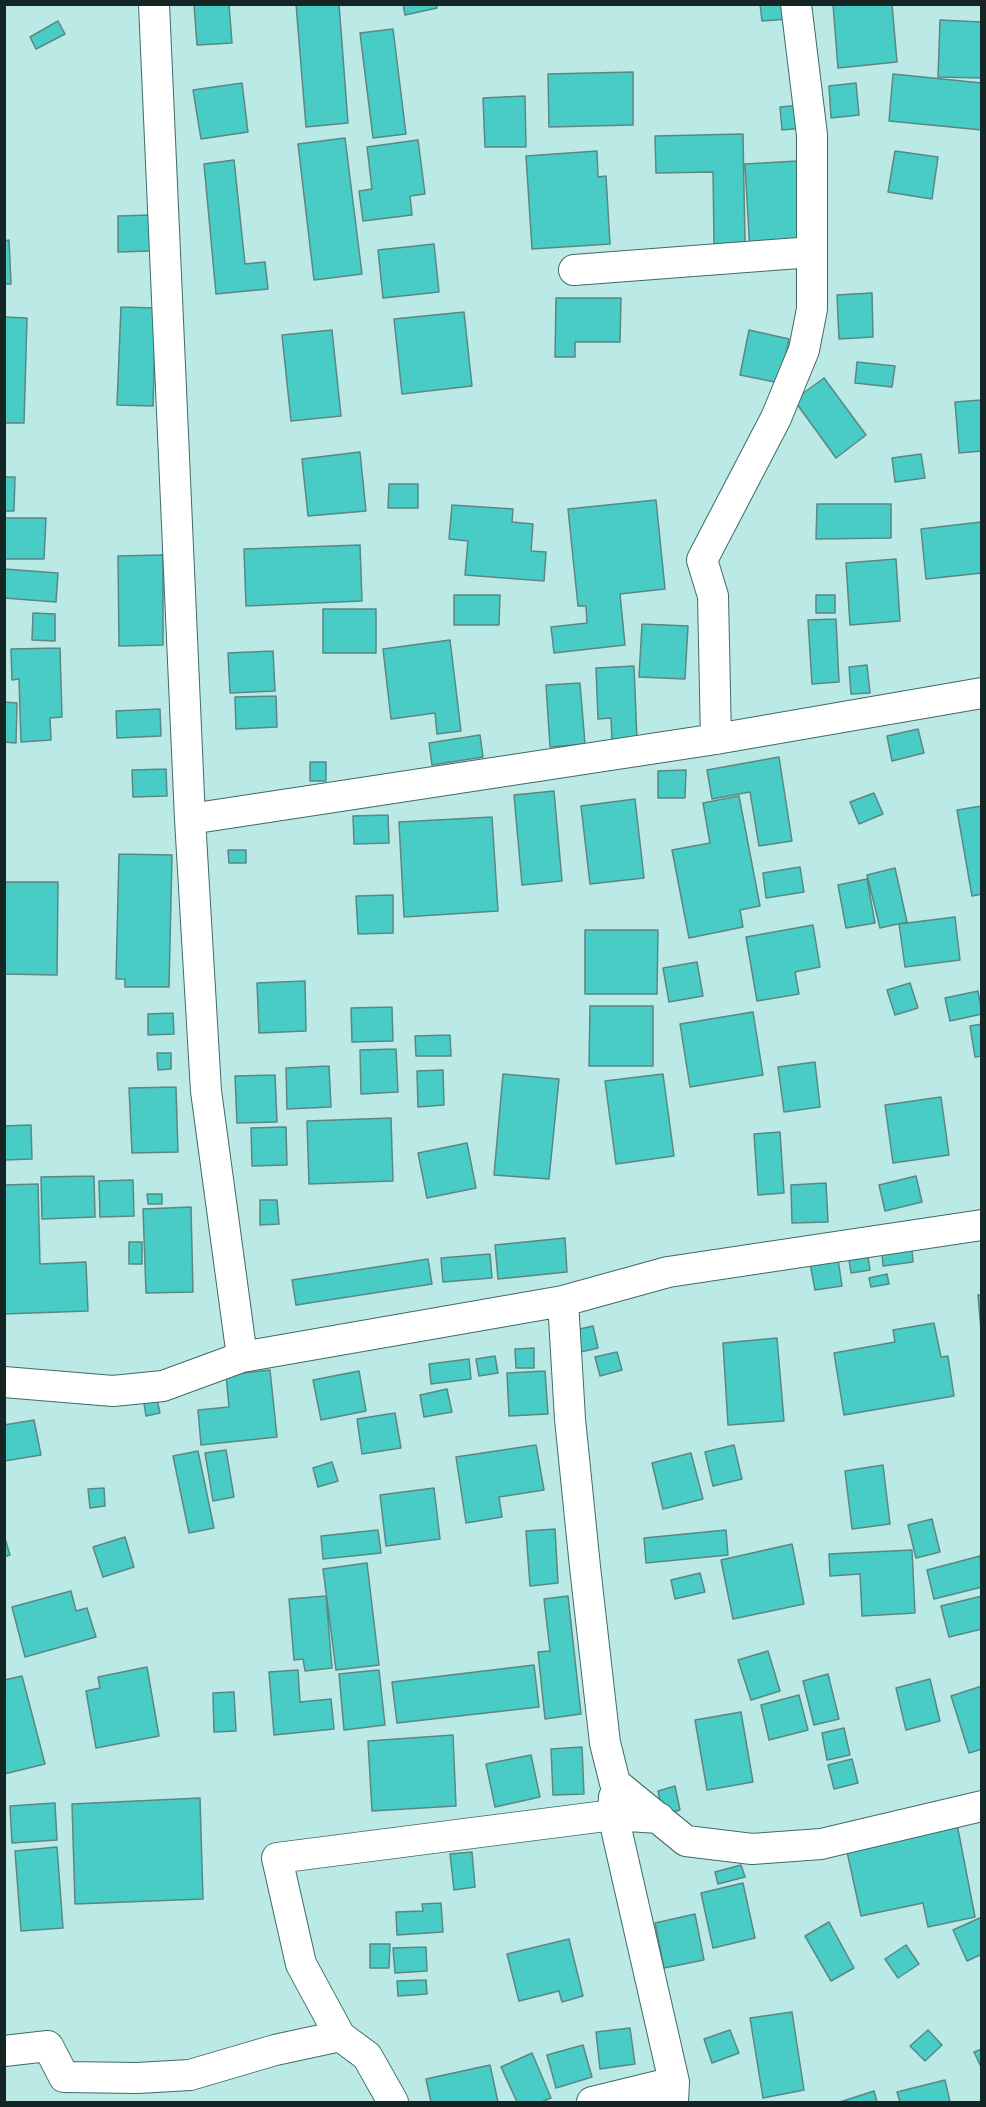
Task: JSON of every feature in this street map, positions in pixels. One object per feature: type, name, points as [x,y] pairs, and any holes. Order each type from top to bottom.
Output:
[{"type":"street","points":[[154,4],[190,819],[207,1091],[242,1357]]},
{"type":"street","points":[[716,739],[713,596],[702,560],[776,418],[804,350],[812,309],[812,135],[796,4]]},
{"type":"street","points":[[574,270],[812,252]]},
{"type":"street","points":[[190,819],[716,739],[981,693]]},
{"type":"street","points":[[4,1382],[112,1391],[163,1386],[242,1357],[563,1301],[668,1272],[981,1225]]},
{"type":"street","points":[[563,1301],[570,1419],[585,1567],[605,1743],[615,1782],[613,1815],[674,2092],[592,2103]]},
{"type":"street","points":[[615,1782],[686,1841],[752,1849],[821,1844],[981,1806]]},
{"type":"street","points":[[393,2103],[367,2056],[340,2036],[301,1964],[277,1858],[613,1815],[659,1818]]},
{"type":"street","points":[[4,2051],[48,2046],[63,2077],[147,2077],[190,2075],[275,2050],[340,2036]]},
{"type":"building","points":[[194,4],[229,4],[232,43],[197,45]]},
{"type":"building","points":[[296,4],[339,4],[348,123],[306,127]]},
{"type":"building","points":[[403,4],[436,4],[437,8],[405,15]]},
{"type":"building","points":[[760,4],[787,4],[789,19],[762,21]]},
{"type":"building","points":[[833,4],[892,4],[897,62],[838,68]]},
{"type":"building","points":[[940,20],[982,22],[982,78],[938,77]]},
{"type":"building","points":[[58,21],[65,34],[36,49],[30,37]]},
{"type":"building","points":[[393,29],[406,134],[373,138],[360,33]]},
{"type":"building","points":[[633,72],[633,125],[549,127],[548,74]]},
{"type":"building","points":[[893,74],[982,83],[982,130],[889,121]]},
{"type":"building","points":[[242,83],[248,132],[201,139],[193,90]]},
{"type":"building","points":[[856,83],[859,115],[831,118],[829,86]]},
{"type":"building","points":[[525,96],[526,147],[485,147],[483,98]]},
{"type":"building","points":[[802,105],[804,128],[782,130],[780,107]]},
{"type":"building","points":[[743,134],[745,243],[714,244],[713,172],[656,173],[655,136]]},
{"type":"building","points":[[345,138],[362,274],[314,280],[298,144]]},
{"type":"building","points":[[418,140],[425,194],[410,196],[412,215],[363,221],[359,191],[372,189],[367,147]]},
{"type":"building","points":[[597,151],[598,177],[606,176],[610,244],[532,249],[526,156]]},
{"type":"building","points":[[895,151],[938,157],[932,199],[888,192]]},
{"type":"building","points":[[234,160],[245,264],[265,262],[268,289],[216,294],[204,164]]},
{"type":"building","points":[[798,161],[802,249],[750,252],[745,164]]},
{"type":"building","points":[[150,215],[150,251],[118,252],[118,216]]},
{"type":"building","points":[[9,240],[11,284],[4,284],[4,241]]},
{"type":"building","points":[[434,244],[439,292],[383,298],[378,250]]},
{"type":"building","points":[[872,293],[873,337],[839,339],[837,295]]},
{"type":"building","points":[[556,298],[621,298],[620,342],[575,342],[575,357],[555,357]]},
{"type":"building","points":[[121,307],[156,308],[153,406],[117,405]]},
{"type":"building","points":[[464,312],[472,386],[402,394],[394,319]]},
{"type":"building","points":[[4,317],[27,318],[24,423],[4,423]]},
{"type":"building","points":[[332,330],[341,416],[291,421],[282,335]]},
{"type":"building","points":[[749,330],[789,339],[780,383],[740,375]]},
{"type":"building","points":[[857,362],[895,366],[892,387],[855,383]]},
{"type":"building","points":[[824,378],[866,435],[836,458],[794,400]]},
{"type":"building","points":[[982,400],[982,451],[959,453],[955,402]]},
{"type":"building","points":[[360,452],[366,511],[308,516],[302,459]]},
{"type":"building","points":[[921,454],[925,478],[895,482],[892,458]]},
{"type":"building","points":[[4,477],[15,477],[14,511],[4,511]]},
{"type":"building","points":[[389,484],[418,484],[418,508],[388,508]]},
{"type":"building","points":[[656,500],[665,589],[620,594],[625,645],[554,653],[551,627],[587,623],[586,606],[578,606],[568,509]]},
{"type":"building","points":[[817,504],[891,504],[891,538],[816,539]]},
{"type":"building","points":[[452,505],[513,509],[512,522],[533,524],[531,551],[546,552],[544,581],[465,575],[468,541],[449,539]]},
{"type":"building","points":[[4,518],[46,518],[44,559],[4,559]]},
{"type":"building","points":[[981,522],[982,573],[926,579],[921,529]]},
{"type":"building","points":[[360,545],[362,601],[246,606],[244,549]]},
{"type":"building","points":[[163,555],[163,645],[119,646],[118,556]]},
{"type":"building","points":[[896,559],[900,621],[850,625],[846,563]]},
{"type":"building","points":[[4,569],[58,573],[56,602],[4,598]]},
{"type":"building","points":[[454,595],[500,595],[499,625],[454,625]]},
{"type":"building","points":[[816,595],[835,595],[835,613],[816,613]]},
{"type":"building","points":[[323,609],[376,609],[376,653],[323,653]]},
{"type":"building","points":[[33,613],[55,614],[55,641],[32,640]]},
{"type":"building","points":[[836,619],[839,682],[812,684],[808,620]]},
{"type":"building","points":[[642,624],[688,626],[685,679],[639,677]]},
{"type":"building","points":[[450,640],[461,731],[437,734],[435,713],[391,719],[383,649]]},
{"type":"building","points":[[60,648],[62,717],[50,718],[51,740],[21,742],[19,679],[12,680],[11,649]]},
{"type":"building","points":[[273,651],[275,691],[230,693],[228,653]]},
{"type":"building","points":[[867,665],[870,693],[851,694],[849,667]]},
{"type":"building","points":[[634,666],[637,740],[612,741],[611,718],[598,719],[596,668]]},
{"type":"building","points":[[580,683],[585,744],[550,747],[546,685]]},
{"type":"building","points":[[276,696],[277,727],[236,729],[235,697]]},
{"type":"building","points":[[4,702],[17,703],[16,743],[4,742]]},
{"type":"building","points":[[160,709],[161,736],[117,738],[116,711]]},
{"type":"building","points":[[918,729],[924,753],[892,761],[887,736]]},
{"type":"building","points":[[480,735],[483,757],[432,765],[429,743]]},
{"type":"building","points":[[779,757],[792,841],[759,846],[750,792],[712,799],[707,770]]},
{"type":"building","points":[[310,762],[326,762],[326,781],[310,781]]},
{"type":"building","points":[[166,769],[167,796],[133,797],[132,770]]},
{"type":"building","points":[[686,770],[685,798],[658,798],[658,771]]},
{"type":"building","points":[[554,791],[562,881],[522,885],[514,795]]},
{"type":"building","points":[[874,793],[883,814],[859,824],[850,802]]},
{"type":"building","points":[[739,796],[760,906],[740,910],[743,927],[689,938],[672,850],[710,843],[703,803]]},
{"type":"building","points":[[635,799],[644,878],[590,884],[581,806]]},
{"type":"building","points":[[982,806],[982,894],[972,896],[957,810]]},
{"type":"building","points":[[388,815],[389,843],[354,844],[353,816]]},
{"type":"building","points":[[492,817],[498,911],[404,917],[399,822]]},
{"type":"building","points":[[228,850],[246,850],[246,863],[229,863]]},
{"type":"building","points":[[119,854],[172,855],[169,987],[125,987],[125,979],[116,979]]},
{"type":"building","points":[[800,867],[804,892],[766,898],[763,873]]},
{"type":"building","points":[[895,868],[907,922],[880,928],[867,875]]},
{"type":"building","points":[[867,879],[875,923],[846,928],[838,885]]},
{"type":"building","points":[[4,882],[58,882],[57,975],[4,974]]},
{"type":"building","points":[[393,895],[393,933],[358,934],[356,896]]},
{"type":"building","points":[[955,917],[960,960],[905,967],[899,924]]},
{"type":"building","points":[[813,925],[820,967],[795,972],[799,994],[757,1001],[746,937]]},
{"type":"building","points":[[585,930],[658,930],[657,994],[585,994]]},
{"type":"building","points":[[697,962],[703,996],[669,1002],[663,968]]},
{"type":"building","points":[[305,981],[306,1031],[259,1033],[257,983]]},
{"type":"building","points":[[910,983],[918,1008],[895,1015],[887,990]]},
{"type":"building","points":[[978,991],[982,1014],[950,1021],[945,998]]},
{"type":"building","points":[[590,1006],[653,1006],[653,1066],[589,1066]]},
{"type":"building","points":[[392,1007],[393,1041],[352,1042],[351,1008]]},
{"type":"building","points":[[753,1012],[763,1075],[690,1087],[680,1024]]},
{"type":"building","points":[[173,1013],[174,1034],[148,1035],[148,1014]]},
{"type":"building","points":[[982,1024],[982,1056],[975,1057],[970,1026]]},
{"type":"building","points":[[450,1035],[451,1056],[416,1056],[415,1036]]},
{"type":"building","points":[[396,1049],[398,1092],[361,1094],[360,1050]]},
{"type":"building","points":[[157,1053],[171,1053],[171,1069],[158,1070]]},
{"type":"building","points":[[815,1062],[820,1107],[784,1112],[778,1067]]},
{"type":"building","points":[[329,1066],[331,1107],[287,1109],[286,1068]]},
{"type":"building","points":[[443,1070],[444,1105],[418,1107],[417,1071]]},
{"type":"building","points":[[503,1074],[559,1079],[549,1179],[494,1175]]},
{"type":"building","points":[[663,1074],[674,1156],[616,1164],[605,1081]]},
{"type":"building","points":[[275,1075],[277,1122],[237,1123],[235,1076]]},
{"type":"building","points":[[176,1087],[178,1152],[132,1153],[129,1088]]},
{"type":"building","points":[[941,1097],[949,1155],[893,1163],[885,1105]]},
{"type":"building","points":[[391,1118],[393,1181],[309,1184],[307,1121]]},
{"type":"building","points":[[31,1125],[32,1159],[4,1160],[4,1126]]},
{"type":"building","points":[[286,1127],[287,1165],[252,1166],[251,1128]]},
{"type":"building","points":[[780,1132],[784,1193],[758,1195],[754,1134]]},
{"type":"building","points":[[467,1143],[476,1188],[427,1198],[418,1153]]},
{"type":"building","points":[[94,1176],[95,1217],[42,1219],[41,1177]]},
{"type":"building","points":[[916,1176],[922,1202],[885,1211],[879,1185]]},
{"type":"building","points":[[133,1180],[134,1216],[100,1217],[99,1181]]},
{"type":"building","points":[[826,1183],[828,1222],[792,1223],[791,1185]]},
{"type":"building","points":[[38,1184],[40,1264],[86,1262],[88,1311],[4,1314],[4,1185]]},
{"type":"building","points":[[147,1194],[162,1194],[162,1204],[148,1204]]},
{"type":"building","points":[[260,1200],[277,1200],[279,1224],[260,1225]]},
{"type":"building","points":[[191,1207],[193,1292],[146,1293],[143,1209]]},
{"type":"building","points":[[565,1238],[567,1272],[498,1279],[495,1245]]},
{"type":"building","points":[[129,1242],[142,1242],[142,1264],[129,1264]]},
{"type":"building","points":[[912,1250],[913,1262],[883,1266],[882,1254]]},
{"type":"building","points":[[490,1254],[492,1278],[443,1282],[441,1258]]},
{"type":"building","points":[[868,1257],[870,1270],[851,1273],[849,1260]]},
{"type":"building","points":[[428,1259],[432,1284],[296,1305],[292,1280]]},
{"type":"building","points":[[838,1259],[842,1286],[815,1290],[810,1263]]},
{"type":"building","points":[[887,1274],[889,1284],[871,1287],[869,1278]]},
{"type":"building","points":[[978,1295],[982,1295],[982,1342]]},
{"type":"building","points":[[934,1323],[941,1357],[948,1356],[954,1396],[844,1415],[834,1353],[895,1342],[893,1330]]},
{"type":"building","points":[[593,1326],[598,1348],[576,1353],[571,1331]]},
{"type":"building","points":[[777,1338],[784,1421],[728,1425],[723,1343]]},
{"type":"building","points":[[534,1348],[534,1368],[516,1368],[515,1349]]},
{"type":"building","points":[[617,1352],[622,1370],[600,1376],[595,1357]]},
{"type":"building","points":[[495,1356],[498,1373],[479,1376],[476,1359]]},
{"type":"building","points":[[469,1359],[471,1379],[431,1384],[429,1364]]},
{"type":"building","points":[[270,1370],[277,1437],[201,1445],[198,1410],[229,1407],[226,1375]]},
{"type":"building","points":[[359,1371],[366,1411],[321,1420],[313,1380]]},
{"type":"building","points":[[545,1371],[548,1414],[509,1416],[507,1373]]},
{"type":"building","points":[[447,1389],[452,1412],[424,1417],[420,1395]]},
{"type":"building","points":[[156,1395],[160,1413],[146,1416],[143,1397]]},
{"type":"building","points":[[395,1413],[401,1448],[362,1454],[357,1419]]},
{"type":"building","points":[[34,1420],[41,1455],[4,1461],[4,1425]]},
{"type":"building","points":[[536,1445],[544,1490],[499,1497],[502,1517],[466,1523],[456,1457]]},
{"type":"building","points":[[734,1445],[742,1479],[713,1486],[705,1452]]},
{"type":"building","points":[[226,1450],[234,1497],[213,1501],[205,1453]]},
{"type":"building","points":[[198,1451],[214,1528],[189,1533],[173,1456]]},
{"type":"building","points":[[691,1453],[703,1499],[663,1509],[652,1463]]},
{"type":"building","points":[[332,1462],[338,1481],[318,1487],[313,1468]]},
{"type":"building","points":[[883,1465],[890,1524],[852,1529],[845,1471]]},
{"type":"building","points":[[104,1488],[105,1506],[90,1508],[88,1489]]},
{"type":"building","points":[[434,1488],[440,1539],[386,1546],[380,1495]]},
{"type":"building","points":[[932,1519],[940,1552],[916,1558],[908,1525]]},
{"type":"building","points":[[555,1529],[558,1583],[530,1586],[526,1531]]},
{"type":"building","points":[[378,1530],[381,1553],[323,1559],[321,1536]]},
{"type":"building","points":[[726,1530],[728,1555],[646,1563],[644,1538]]},
{"type":"building","points":[[4,1535],[10,1555],[4,1557]]},
{"type":"building","points":[[125,1537],[134,1567],[103,1577],[93,1547]]},
{"type":"building","points":[[792,1544],[804,1604],[733,1619],[721,1560]]},
{"type":"building","points":[[912,1550],[915,1613],[862,1616],[860,1574],[830,1576],[829,1554]]},
{"type":"building","points":[[980,1556],[982,1587],[934,1599],[927,1570]]},
{"type":"building","points":[[367,1563],[379,1665],[336,1670],[323,1569]]},
{"type":"building","points":[[700,1573],[705,1592],[675,1599],[671,1580]]},
{"type":"building","points":[[71,1591],[76,1611],[87,1608],[96,1637],[25,1657],[12,1607]]},
{"type":"building","points":[[326,1596],[332,1668],[305,1671],[303,1659],[294,1660],[289,1599]]},
{"type":"building","points":[[568,1596],[581,1714],[545,1719],[538,1652],[550,1651],[544,1599]]},
{"type":"building","points":[[982,1596],[982,1629],[949,1637],[941,1606]]},
{"type":"building","points":[[768,1651],[780,1691],[751,1700],[738,1660]]},
{"type":"building","points":[[534,1665],[539,1707],[397,1723],[392,1682]]},
{"type":"building","points":[[147,1667],[159,1736],[96,1748],[86,1691],[100,1688],[98,1677]]},
{"type":"building","points":[[298,1670],[300,1702],[331,1699],[334,1729],[274,1735],[269,1672]]},
{"type":"building","points":[[379,1670],[385,1725],[344,1730],[339,1674]]},
{"type":"building","points":[[828,1674],[839,1719],[814,1725],[803,1681]]},
{"type":"building","points":[[22,1676],[45,1764],[4,1774],[4,1680]]},
{"type":"building","points":[[930,1679],[940,1721],[906,1730],[896,1688]]},
{"type":"building","points":[[982,1686],[982,1749],[969,1753],[951,1696]]},
{"type":"building","points":[[234,1692],[236,1731],[214,1732],[213,1693]]},
{"type":"building","points":[[799,1695],[808,1730],[769,1740],[761,1705]]},
{"type":"building","points":[[741,1712],[753,1782],[707,1790],[695,1720]]},
{"type":"building","points":[[844,1728],[850,1755],[827,1760],[822,1733]]},
{"type":"building","points":[[453,1735],[456,1806],[372,1811],[368,1741]]},
{"type":"building","points":[[582,1747],[584,1794],[553,1795],[551,1749]]},
{"type":"building","points":[[531,1755],[540,1797],[495,1807],[486,1764]]},
{"type":"building","points":[[852,1759],[858,1783],[834,1789],[828,1765]]},
{"type":"building","points":[[675,1786],[680,1810],[663,1815],[658,1791]]},
{"type":"building","points":[[200,1798],[203,1899],[75,1904],[72,1804]]},
{"type":"building","points":[[55,1803],[57,1840],[12,1843],[10,1806]]},
{"type":"building","points":[[957,1824],[975,1917],[928,1927],[923,1903],[861,1916],[846,1847]]},
{"type":"building","points":[[57,1847],[63,1928],[21,1931],[15,1851]]},
{"type":"building","points":[[472,1852],[475,1887],[454,1890],[450,1854]]},
{"type":"building","points":[[741,1865],[745,1877],[718,1884],[715,1872]]},
{"type":"building","points":[[743,1883],[755,1938],[713,1948],[701,1893]]},
{"type":"building","points":[[441,1903],[443,1932],[397,1935],[396,1912],[423,1911],[422,1904]]},
{"type":"building","points":[[695,1914],[704,1960],[664,1968],[655,1923]]},
{"type":"building","points":[[982,1917],[982,1954],[967,1961],[953,1930]]},
{"type":"building","points":[[829,1922],[854,1968],[831,1981],[805,1936]]},
{"type":"building","points":[[569,1939],[583,1996],[562,2002],[559,1991],[519,2001],[507,1954]]},
{"type":"building","points":[[370,1944],[390,1944],[389,1968],[370,1968]]},
{"type":"building","points":[[906,1945],[919,1964],[898,1978],[885,1959]]},
{"type":"building","points":[[426,1947],[427,1971],[395,1973],[393,1948]]},
{"type":"building","points":[[426,1980],[427,1994],[398,1996],[397,1981]]},
{"type":"building","points":[[792,2012],[804,2090],[763,2098],[750,2018]]},
{"type":"building","points":[[630,2028],[635,2064],[600,2069],[596,2032]]},
{"type":"building","points":[[730,2030],[739,2053],[712,2063],[704,2039]]},
{"type":"building","points":[[928,2030],[942,2045],[925,2061],[910,2046]]},
{"type":"building","points":[[583,2045],[592,2077],[556,2088],[547,2055]]},
{"type":"building","points":[[982,2049],[982,2069],[974,2052]]},
{"type":"building","points":[[532,2053],[551,2098],[541,2102],[517,2102],[501,2067]]},
{"type":"building","points":[[490,2065],[498,2102],[431,2102],[426,2079]]},
{"type":"building","points":[[945,2080],[950,2102],[900,2102],[897,2092]]},
{"type":"building","points":[[874,2091],[877,2102],[840,2102]]}]
